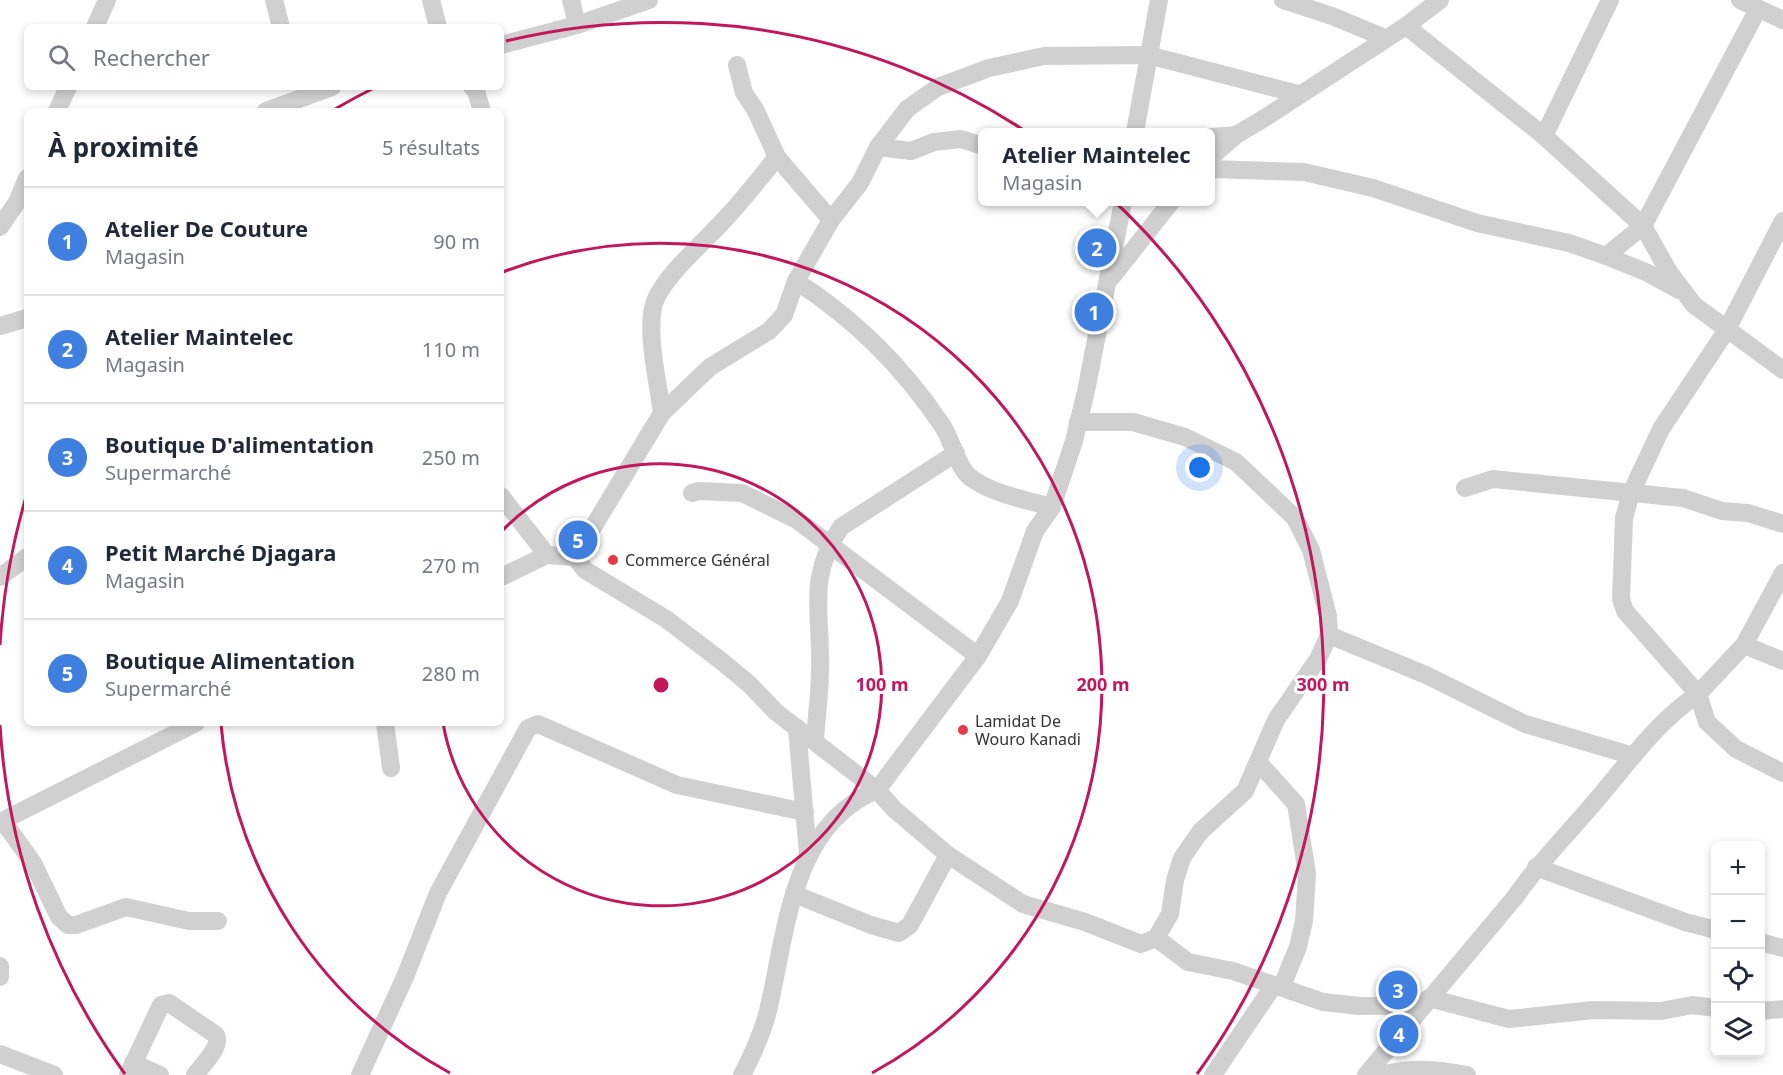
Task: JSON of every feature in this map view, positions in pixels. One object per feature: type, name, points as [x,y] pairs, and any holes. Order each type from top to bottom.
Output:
[{"type":"street","points":[[96,24],[107,0]]},
{"type":"street","points":[[274,0],[280,24]]},
{"type":"street","points":[[431,0],[437,24]]},
{"type":"street","points":[[571,0],[577,25]]},
{"type":"street","points":[[504,44],[577,25],[649,0]]},
{"type":"street","points":[[1136,128],[1159,0]]},
{"type":"street","points":[[1283,0],[1332,16],[1385,38]]},
{"type":"street","points":[[1215,153],[1236,135],[1406,26],[1440,0]]},
{"type":"street","points":[[1544,136],[1610,0]]},
{"type":"street","points":[[1740,0],[1783,20]]},
{"type":"street","points":[[1606,255],[1643,226],[1758,9]]},
{"type":"street","points":[[1406,26],[1544,136],[1643,226],[1683,293],[1694,305],[1726,331],[1783,370]]},
{"type":"street","points":[[575,557],[662,412],[710,368],[769,331],[784,315],[796,281],[831,220],[860,183],[878,147],[907,109],[938,87],[988,68],[1044,56],[1148,55],[1298,94]]},
{"type":"street","points":[[737,65],[744,93],[755,109],[777,157],[831,220]]},
{"type":"street","points":[[58,108],[67,90]]},
{"type":"street","points":[[274,108],[323,90]]},
{"type":"street","points":[[473,90],[481,108]]},
{"type":"street","points":[[1215,137],[1236,135]]},
{"type":"street","points":[[878,147],[911,151],[934,142],[961,139],[978,144]]},
{"type":"street","points":[[662,412],[653,338],[653,308],[658,294],[686,259],[724,221],[777,157]]},
{"type":"street","points":[[1215,169],[1304,172],[1373,188],[1477,223],[1569,243],[1606,255],[1648,273],[1683,293]]},
{"type":"street","points":[[0,227],[24,184]]},
{"type":"street","points":[[742,1075],[765,1022],[794,894],[808,854],[837,814],[856,798],[877,790],[959,685],[1010,601],[1035,531],[1052,507],[1078,422],[1122,206]]},
{"type":"street","points":[[1108,281],[1167,206]]},
{"type":"street","points":[[1783,221],[1726,331],[1660,429],[1632,493],[1624,518],[1621,599],[1625,611],[1698,694],[1707,722],[1736,749],[1783,773]]},
{"type":"street","points":[[796,281],[836,308],[873,339],[943,426],[972,479],[994,491],[1052,507]]},
{"type":"street","points":[[0,326],[24,319]]},
{"type":"street","points":[[504,576],[547,555],[575,557],[585,570],[666,619],[749,684],[797,728],[877,790],[894,809],[948,855],[1023,904],[1085,922],[1141,944],[1156,938],[1170,914],[1175,880],[1182,858],[1200,832],[1245,791],[1276,720],[1318,660],[1329,635],[1328,615],[1305,536],[1295,518],[1236,462],[1185,437],[1133,422],[1078,422]]},
{"type":"street","points":[[814,741],[820,671],[818,581],[830,543],[841,527],[956,453]]},
{"type":"street","points":[[1465,488],[1493,479],[1683,498],[1722,511],[1748,513],[1783,524]]},
{"type":"street","points":[[692,493],[699,490],[741,493],[779,510],[830,543],[978,656]]},
{"type":"street","points":[[504,500],[547,555]]},
{"type":"street","points":[[0,577],[24,559]]},
{"type":"street","points":[[1366,1075],[1516,896],[1536,867],[1633,756],[1656,730],[1698,694],[1744,645],[1783,573]]},
{"type":"street","points":[[1329,635],[1426,675],[1525,724],[1633,756]]},
{"type":"street","points":[[1744,645],[1783,661]]},
{"type":"street","points":[[360,1075],[405,977],[438,893],[528,728],[538,724],[549,728],[677,785],[805,812]]},
{"type":"street","points":[[190,726],[1,821],[33,863],[59,917],[68,925],[76,925],[126,907],[189,921],[218,921]]},
{"type":"street","points":[[385,726],[391,768]]},
{"type":"street","points":[[797,728],[808,854]]},
{"type":"street","points":[[1213,1075],[1278,986],[1300,938],[1307,874],[1296,804],[1258,762]]},
{"type":"street","points":[[794,894],[871,925],[899,933],[910,925],[948,855]]},
{"type":"street","points":[[1536,867],[1711,929]]},
{"type":"street","points":[[1156,938],[1188,962],[1233,971],[1323,1002],[1360,1006],[1426,1002],[1509,1019],[1594,1010],[1661,1011],[1692,1005],[1711,1007]]},
{"type":"street","points":[[1765,943],[1783,948]]},
{"type":"street","points":[[0,966],[0,977]]},
{"type":"street","points":[[160,1075],[130,1069],[161,1005],[169,1003],[216,1035],[219,1040],[195,1075]]},
{"type":"street","points":[[1765,1011],[1783,1009]]},
{"type":"street","points":[[0,1054],[54,1075]]},
{"type":"street","points":[[1381,1075],[1425,1068],[1467,1075]]},
{"type":"place","name":"Atelier Maintelec","points":[[1097,248]]},
{"type":"place","name":"Atelier De Couture","points":[[1094,312]]},
{"type":"place","name":"Boutique Alimentation","points":[[578,540]]},
{"type":"place","name":"Commerce Général","points":[[613,560]]},
{"type":"place","name":"Lamidat De Wouro Kanadi","points":[[963,730]]},
{"type":"place","name":"Boutique D'alimentation","points":[[1398,990]]},
{"type":"place","name":"Petit Marché Djagara","points":[[1399,1034]]}]
